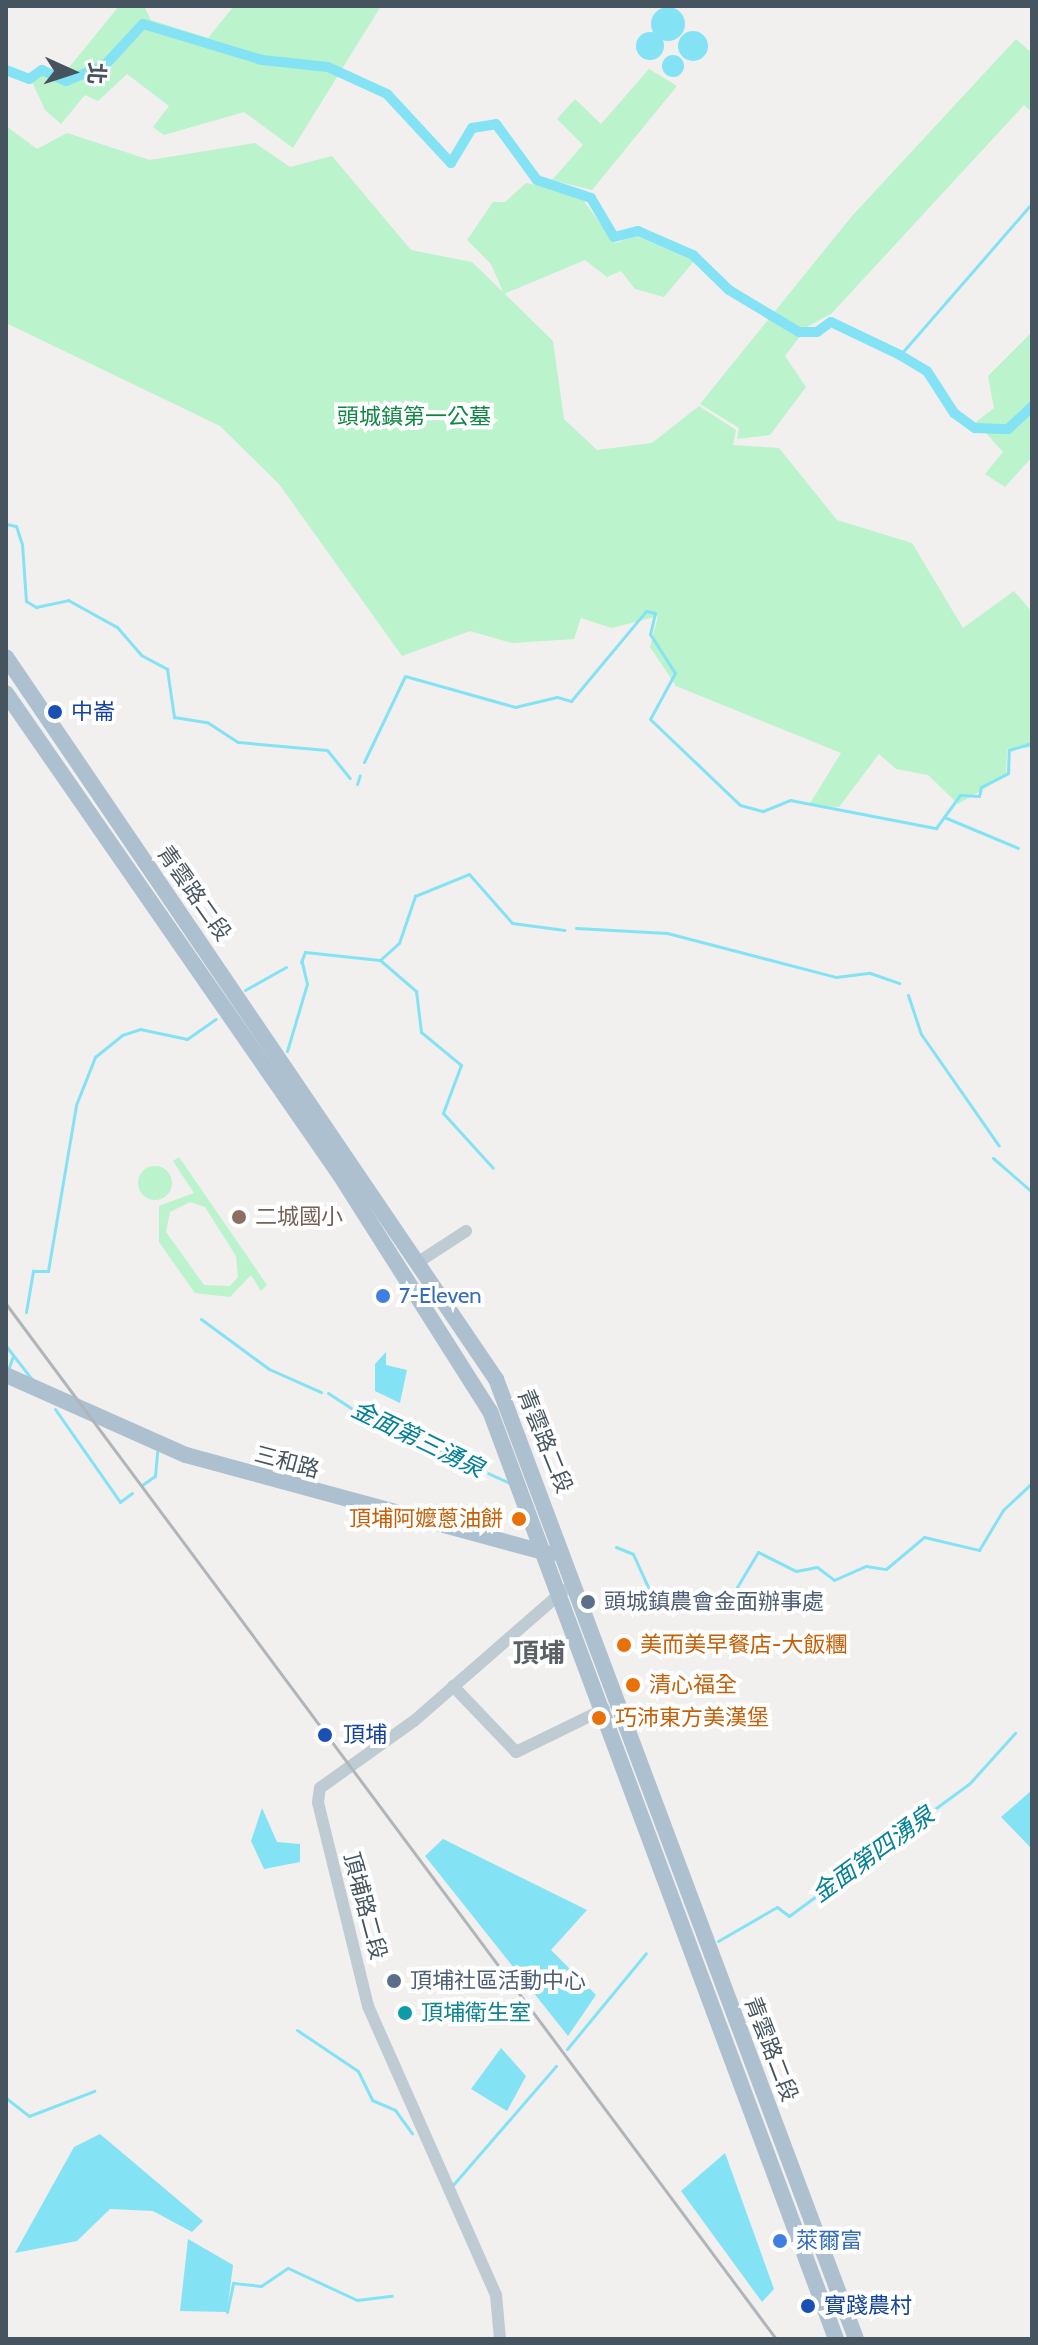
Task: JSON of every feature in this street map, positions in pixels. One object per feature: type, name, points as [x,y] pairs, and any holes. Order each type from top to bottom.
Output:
[{"type":"main road","name":"青雲路二段","points":[[6,657],[464,1360],[561,1593],[835,2339]]},
{"type":"main road","name":"青雲路二段","points":[[6,693],[342,1173],[420,1261],[496,1379],[576,1579],[853,2333]]},
{"type":"main road","name":"三和路","points":[[6,1375],[186,1455],[568,1558]]},
{"type":"street","points":[[420,1261],[466,1231]]},
{"type":"street","name":"頂埔路二段","points":[[500,2339],[496,2295],[372,2018],[318,1802],[320,1788],[453,1686],[576,1579]]},
{"type":"street","points":[[453,1686],[516,1752],[604,1709]]},
{"type":"street","points":[[835,2339],[853,2333]]},
{"type":"green space","points":[[119,6],[144,6],[151,20],[208,38],[234,6],[381,6],[293,148],[244,112],[164,135],[153,127],[169,106],[127,74],[98,101],[85,95],[61,124],[45,110],[29,75],[63,75]]},
{"type":"green space","points":[[1016,39],[1032,53],[1032,112],[1024,105],[832,313],[807,327],[785,356],[806,387],[770,435],[737,439],[739,428],[700,404],[852,216]]},
{"type":"green space","points":[[649,69],[677,86],[592,190],[552,180],[583,145],[557,119],[575,99],[601,124]]},
{"type":"green space","name":"頭城鎮第一公墓","points":[[6,126],[37,149],[67,133],[150,160],[255,143],[290,167],[332,156],[411,250],[472,262],[553,341],[564,419],[597,450],[652,443],[699,406],[736,430],[733,445],[779,448],[837,520],[912,543],[963,628],[1014,591],[1032,612],[1032,747],[1007,750],[1006,776],[958,804],[928,775],[896,769],[879,754],[839,807],[809,805],[841,753],[676,686],[650,647],[658,616],[612,628],[581,618],[574,639],[512,643],[470,631],[402,656],[279,484],[220,426],[6,323]]},
{"type":"green space","points":[[526,183],[577,192],[615,243],[636,236],[694,261],[664,297],[635,289],[621,271],[607,277],[585,260],[504,294],[491,264],[467,240],[493,202],[505,202]]},
{"type":"green space","points":[[1032,332],[1032,457],[1005,487],[985,474],[1003,452],[976,422],[994,408],[988,376]]},
{"type":"green space","points":[[179,1157],[267,1285],[261,1291],[251,1275],[230,1297],[195,1293],[159,1242],[159,1206],[194,1193],[173,1161]],"holes":[[[190,1202],[205,1207],[236,1256],[238,1277],[230,1286],[204,1285],[166,1232],[170,1212]]]},
{"type":"green space","points":[[155,1166],[167,1171],[172,1183],[167,1195],[155,1200],[143,1195],[138,1183],[143,1171]]},
{"type":"water","points":[[668,7],[680,12],[685,24],[680,36],[668,41],[656,36],[651,24],[656,12]]},
{"type":"water","points":[[693,31],[704,35],[708,46],[704,57],[693,61],[682,57],[678,46],[682,35]]},
{"type":"water","points":[[650,32],[660,36],[664,46],[660,56],[650,60],[640,56],[636,46],[640,36]]},
{"type":"water","points":[[669,55],[677,55],[684,66],[677,77],[669,77],[662,70],[662,62]]},
{"type":"water","points":[[386,1352],[386,1365],[407,1370],[400,1403],[375,1391],[375,1364]]},
{"type":"water","points":[[1032,1790],[1032,1849],[1001,1817]]},
{"type":"water","points":[[262,1808],[277,1842],[300,1844],[300,1862],[264,1869],[251,1841]]},
{"type":"water","points":[[443,1839],[587,1910],[551,1950],[596,1995],[568,2036],[425,1856]]},
{"type":"water","points":[[501,2048],[526,2076],[507,2111],[471,2089]]},
{"type":"water","points":[[100,2134],[203,2221],[192,2232],[153,2211],[110,2209],[77,2241],[15,2253],[74,2147]]},
{"type":"water","points":[[725,2153],[774,2289],[762,2302],[681,2191]]},
{"type":"water","points":[[188,2239],[233,2265],[227,2312],[180,2311]]},
{"type":"waterway","points":[[6,70],[29,79],[42,70],[66,81],[105,65],[143,24],[262,60],[328,67],[387,94],[451,163],[472,128],[496,124],[537,180],[591,198],[614,237],[638,231],[693,255],[729,290],[799,332],[817,332],[831,322],[900,355],[927,371],[954,413],[975,428],[1008,429],[1032,407]]},
{"type":"waterway","points":[[900,355],[1032,203]]},
{"type":"waterway","points":[[6,524],[16,526],[22,544],[26,601],[36,607],[68,600],[117,627],[141,655],[167,669],[174,717],[207,722],[238,742],[327,750],[350,778]]},
{"type":"waterway","points":[[364,762],[405,676],[515,707],[557,697],[571,701],[646,611],[655,613],[650,634],[675,673],[650,719],[740,805],[763,811],[790,800],[936,828],[960,795],[979,796],[981,787],[1008,773],[1009,750],[1032,743]]},
{"type":"waterway","points":[[357,784],[360,775]]},
{"type":"waterway","points":[[944,817],[1018,848]]},
{"type":"waterway","points":[[301,962],[305,952],[380,960],[399,943],[415,896],[469,874],[512,923],[565,930]]},
{"type":"waterway","points":[[576,928],[667,933],[836,977],[870,973],[899,983]]},
{"type":"waterway","points":[[380,960],[416,991],[421,1032],[461,1065],[443,1113],[493,1168]]},
{"type":"waterway","points":[[287,1051],[307,984],[302,962]]},
{"type":"waterway","points":[[245,990],[286,967]]},
{"type":"waterway","points":[[908,995],[921,1034],[999,1146]]},
{"type":"waterway","points":[[26,1312],[33,1271],[48,1271],[76,1105],[95,1057],[122,1035],[140,1029],[187,1039],[216,1019]]},
{"type":"waterway","points":[[993,1158],[1032,1192]]},
{"type":"waterway","name":"金面第三湧泉","points":[[201,1319],[269,1369],[321,1392]]},
{"type":"waterway","points":[[6,1346],[31,1378]]},
{"type":"waterway","points":[[9,1367],[13,1356]]},
{"type":"waterway","name":"金面第三湧泉","points":[[328,1393],[368,1419],[510,1483]]},
{"type":"waterway","points":[[55,1409],[120,1502],[132,1493]]},
{"type":"waterway","points":[[142,1485],[155,1476],[157,1452]]},
{"type":"waterway","name":"金面第三湧泉","points":[[616,1547],[633,1554],[653,1598],[722,1612],[758,1552],[796,1571],[817,1567],[834,1580],[866,1566],[886,1569],[924,1537],[979,1550],[1003,1510],[1032,1483]]},
{"type":"waterway","name":"金面第四湧泉","points":[[718,1941],[777,1907],[789,1916],[969,1784],[1015,1733]]},
{"type":"waterway","name":"金面第四湧泉","points":[[567,2049],[646,1953]]},
{"type":"waterway","name":"金面第四湧泉","points":[[297,2030],[358,2071],[372,2100],[395,2110],[412,2133]]},
{"type":"waterway","name":"金面第四湧泉","points":[[452,2186],[556,2066]]},
{"type":"waterway","name":"金面第四湧泉","points":[[6,2098],[29,2116],[94,2091]]},
{"type":"waterway","points":[[227,2312],[233,2283],[261,2286],[288,2268],[357,2300],[392,2296]]},
{"type":"railway","points":[[6,1304],[776,2339]]},
{"type":"place","name":"中崙","points":[[55,712]]},
{"type":"place","name":"二城國小","points":[[239,1217]]},
{"type":"place","name":"7-Eleven","points":[[383,1296]]},
{"type":"place","name":"頂埔阿嬤蔥油餅","points":[[519,1519]]},
{"type":"place","name":"頭城鎮農會金面辦事處","points":[[588,1602]]},
{"type":"place","name":"美而美早餐店-大飯糰","points":[[624,1645]]},
{"type":"place","name":"清心福全","points":[[633,1685]]},
{"type":"place","name":"巧沛東方美漢堡","points":[[599,1718]]},
{"type":"place","name":"頂埔","points":[[325,1735]]},
{"type":"place","name":"頂埔社區活動中心","points":[[394,1981]]},
{"type":"place","name":"頂埔衛生室","points":[[405,2013]]},
{"type":"place","name":"萊爾富","points":[[780,2241]]},
{"type":"place","name":"實踐農村","points":[[808,2306]]},
{"type":"district","name":"頂埔","points":[[539,1654]]}]
